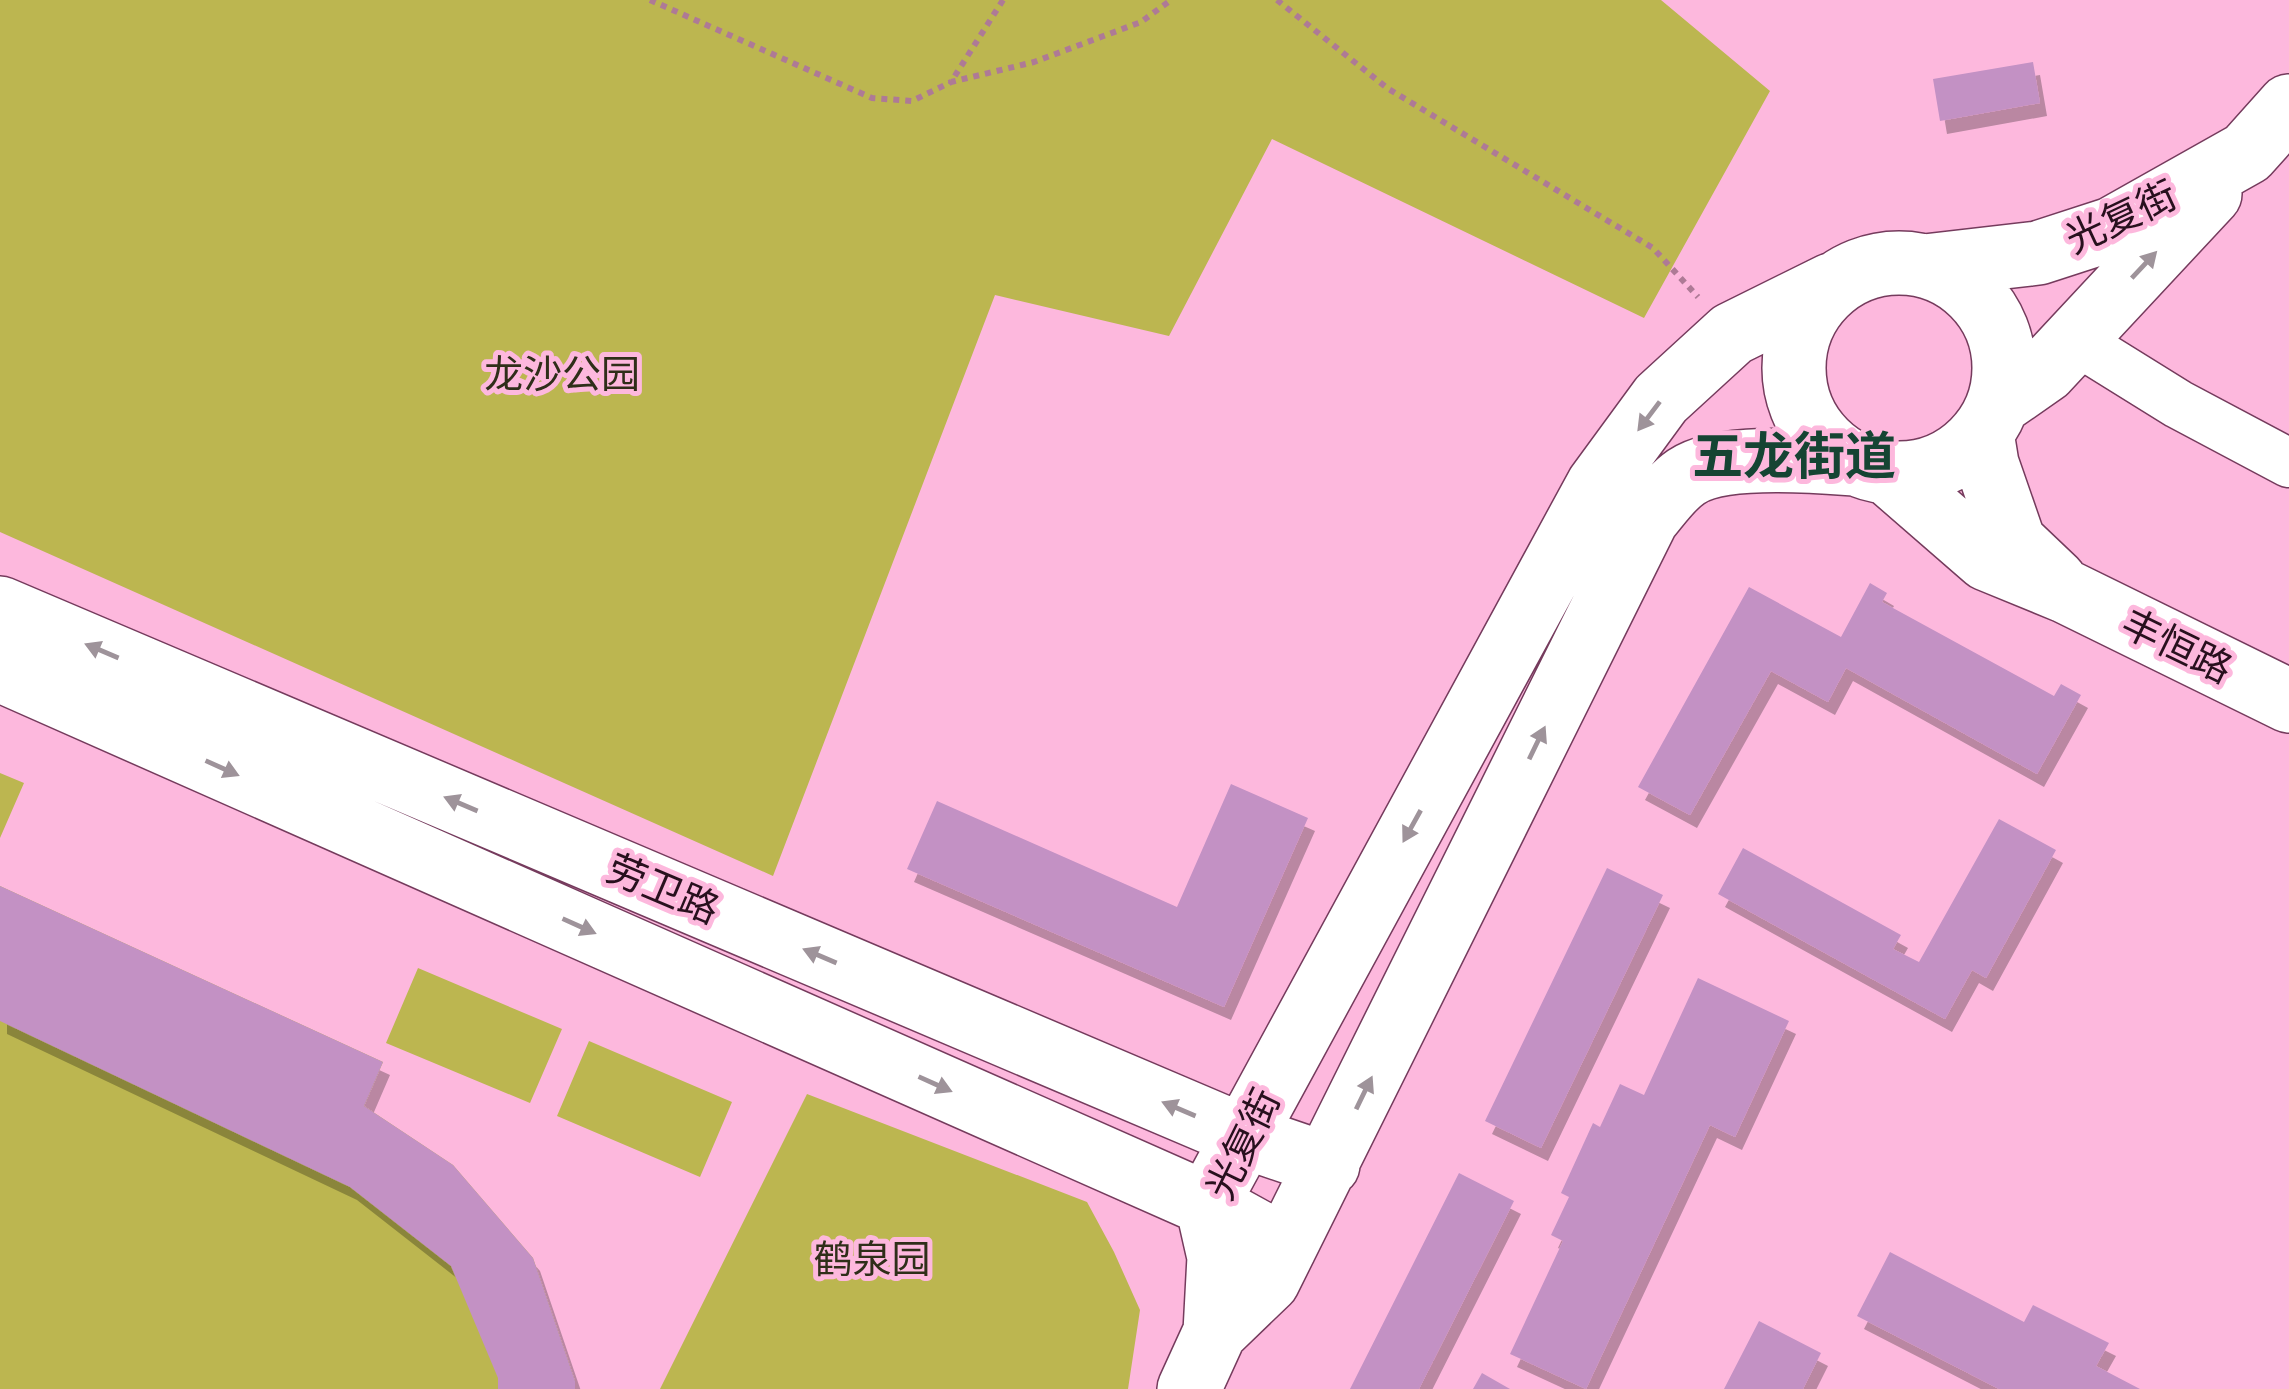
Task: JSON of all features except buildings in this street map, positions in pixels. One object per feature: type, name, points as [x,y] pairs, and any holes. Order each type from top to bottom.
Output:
[{"type":"main road","name":"光复街","points":[[1925,266],[2038,253],[2111,229],[2247,153],[2289,106]]},
{"type":"main road","points":[[1189,1389],[1215,1332],[1268,1281],[1647,519],[1665,496],[1688,475],[1724,464],[1798,461],[1923,471],[1956,457],[1990,418],[2075,340],[2247,153]]},
{"type":"main road","points":[[1892,263],[1925,266],[1963,281],[1982,303],[1999,334],[2005,368],[1990,418],[1992,481],[2014,542],[2065,591],[1987,559],[1871,469],[1826,444],[1804,416],[1794,382],[1795,347],[1808,314],[1831,285],[1859,271],[1892,263]]},
{"type":"main road","name":"光复街","points":[[1215,1332],[1219,1257],[1207,1204],[1598,485],[1661,399],[1732,334],[1831,285]]},
{"type":"main road","name":"丰恒路","points":[[2065,591],[2289,701]]},
{"type":"main road","name":"劳卫路","points":[[0,608],[1243,1136],[1328,1166]]},
{"type":"main road","name":"劳卫路","points":[[0,670],[1207,1204],[1285,1247]]},
{"type":"street","points":[[2075,340],[2178,404],[2289,463]]},
{"type":"path","points":[[650,0],[872,98],[912,101],[951,82],[1034,62],[1141,22],[1171,0]]},
{"type":"path","points":[[951,82],[1003,0]]},
{"type":"path","points":[[1277,0],[1387,88],[1653,248],[1732,334]]},
{"type":"green space","name":"龙沙公园","points":[[0,0],[1661,0],[1770,91],[1644,318],[1272,139],[1169,336],[995,295],[773,876],[0,532]]},
{"type":"green space","points":[[0,773],[24,783],[0,838]]},
{"type":"green space","points":[[0,886],[383,1062],[364,1106],[453,1165],[533,1258],[575,1389],[0,1389]]},
{"type":"green space","points":[[418,968],[562,1029],[530,1103],[386,1043]]},
{"type":"green space","points":[[589,1041],[732,1102],[700,1177],[557,1116]]},
{"type":"green space","name":"鹤泉园","points":[[807,1094],[1087,1202],[1140,1310],[1128,1389],[660,1389]]},
{"type":"district","name":"五龙街道","points":[[1794,456]]}]
